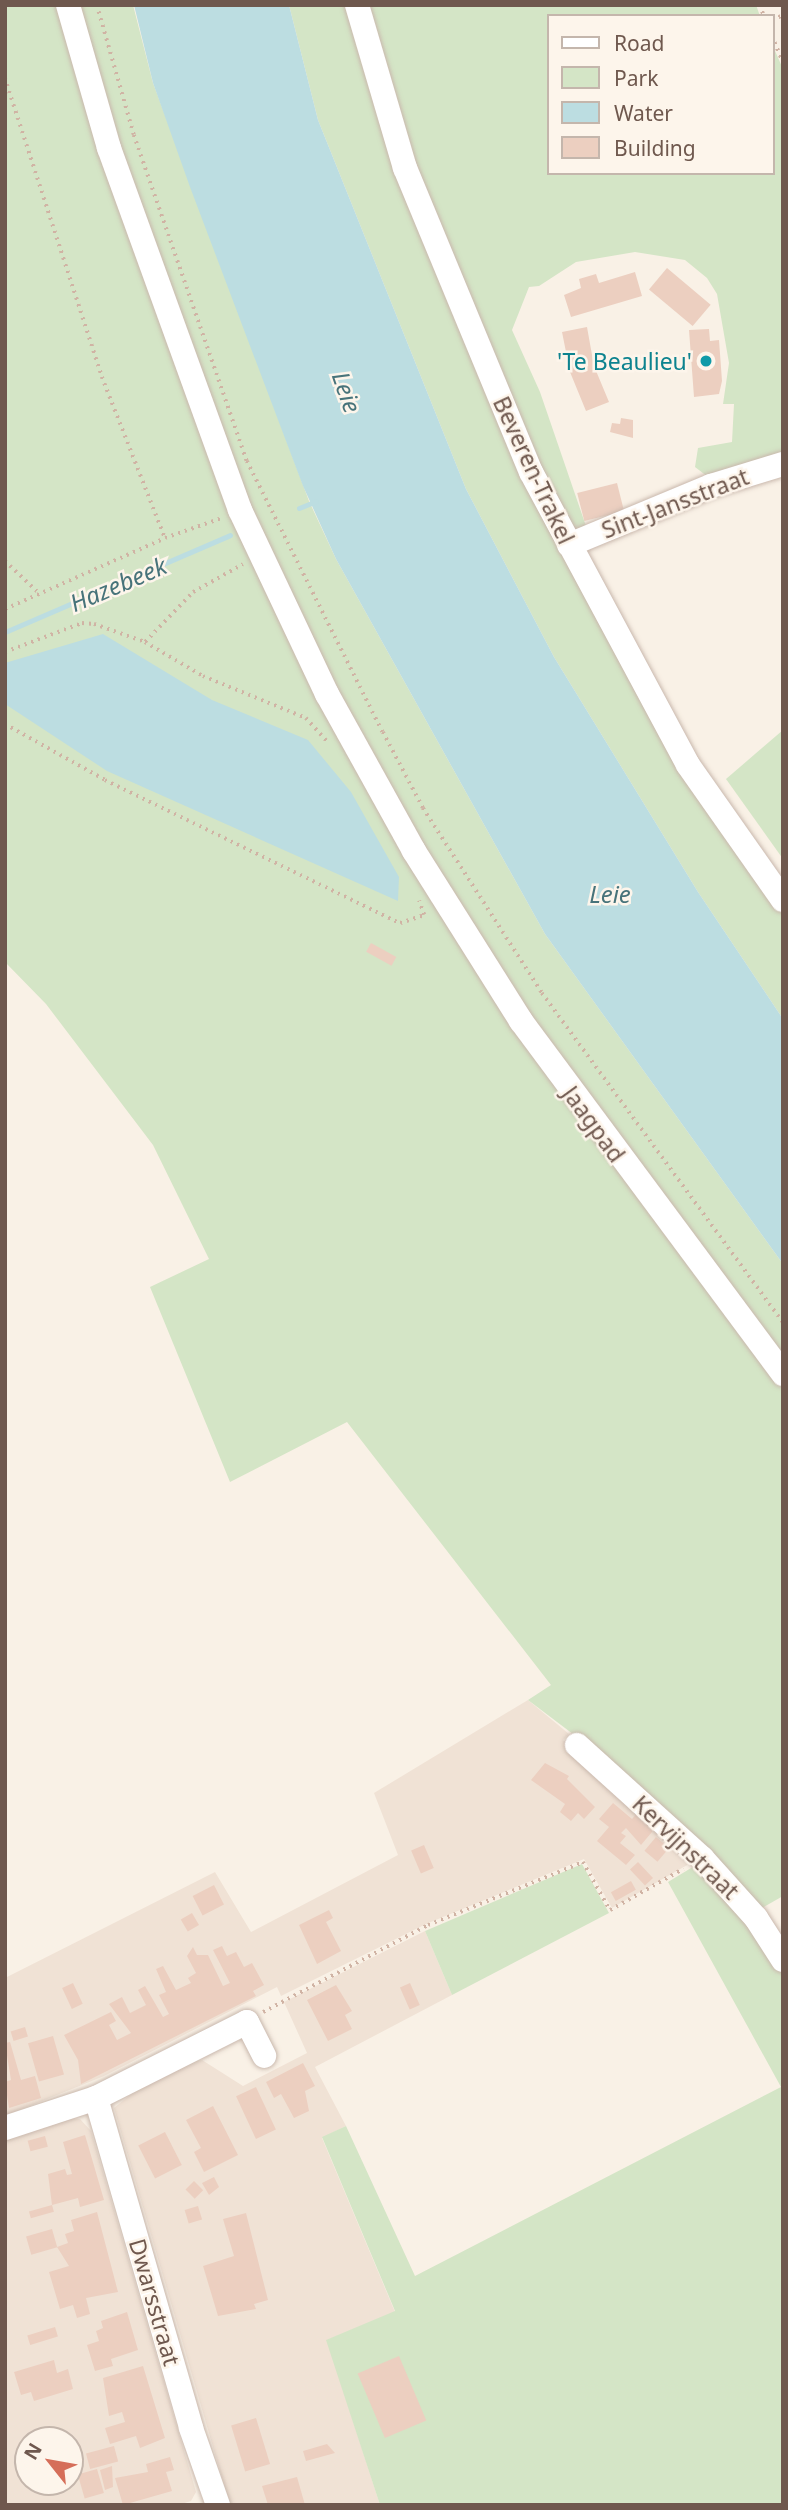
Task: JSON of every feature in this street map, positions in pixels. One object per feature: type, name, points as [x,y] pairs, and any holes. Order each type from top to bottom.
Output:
[{"type":"street","name":"Jaagpad","points":[[68,5],[109,148],[240,510],[321,682],[421,863],[584,1112],[783,1374]]},
{"type":"street","name":"Beveren-Trakel","points":[[357,5],[415,193],[526,459],[569,545],[688,765],[783,900]]},
{"type":"street","name":"Sint-Jansstraat","points":[[569,545],[711,486],[783,464]]},
{"type":"street","name":"Kervijnstraat","points":[[577,1745],[702,1858],[756,1918],[783,1960]]},
{"type":"street","points":[[5,2128],[96,2098],[247,2022],[264,2056]]},
{"type":"street","name":"Dwarsstraat","points":[[96,2098],[213,2503]]},
{"type":"path","points":[[97,5],[134,135],[247,461],[347,663],[423,808],[542,993],[783,1322]]},
{"type":"path","points":[[774,41],[783,62]]},
{"type":"path","points":[[5,78],[102,377],[165,538]]},
{"type":"path","points":[[5,609],[165,538],[240,510]]},
{"type":"path","points":[[145,642],[193,592],[260,554]]},
{"type":"path","points":[[5,561],[40,594]]},
{"type":"path","points":[[5,652],[82,623],[145,642],[203,676],[306,718],[331,746]]},
{"type":"path","points":[[5,724],[105,780],[400,923],[424,915],[415,891]]},
{"type":"path","points":[[247,2022],[312,1982],[428,1925],[583,1862],[610,1910],[702,1858]]},
{"type":"shaded area","points":[[528,1700],[569,1734],[563,1740],[696,1860],[612,1908],[584,1859],[426,1924],[281,1996],[277,1987],[104,2076],[5,2116],[5,1978],[215,1872],[251,1932],[398,1855],[374,1793]]},
{"type":"shaded area","points":[[425,1931],[452,1995],[315,2067],[346,2126],[322,2138],[395,2312],[327,2340],[380,2505],[230,2505],[114,2108],[140,2087],[185,2063],[202,2060],[243,2086],[307,2053],[284,2002]]},
{"type":"shaded area","points":[[70,2118],[80,2119],[91,2131],[196,2492],[191,2501],[178,2505],[5,2505],[5,2136]]},
{"type":"green space","points":[[5,5],[133,5],[153,83],[309,501],[336,559],[545,934],[783,1264],[783,1896],[757,1911],[602,1756],[528,1700],[551,1685],[347,1422],[230,1482],[150,1287],[209,1259],[153,1145],[46,1004],[5,962]]},
{"type":"green space","points":[[289,5],[756,5],[759,14],[546,14],[546,175],[774,175],[774,49],[783,69],[783,457],[712,480],[695,467],[698,448],[732,442],[734,404],[723,404],[729,363],[717,294],[707,278],[685,260],[635,252],[576,262],[539,286],[529,287],[512,330],[540,392],[587,529],[563,550],[710,810],[783,915],[783,1019],[698,892],[554,657],[466,489],[318,120]]},
{"type":"green space","points":[[783,730],[783,859],[726,779]]},
{"type":"green space","points":[[701,1862],[783,1972],[783,2505],[380,2505],[326,2340],[395,2311],[322,2137],[346,2126],[415,2276],[781,2087],[668,1882]]},
{"type":"green space","points":[[582,1864],[609,1913],[452,1995],[425,1931]]},
{"type":"water","name":"Leie","points":[[134,5],[289,5],[318,120],[466,489],[554,657],[698,892],[783,1019],[783,1264],[545,934],[336,559],[303,486],[190,187],[153,83]]},
{"type":"water","points":[[103,634],[212,700],[308,740],[351,792],[399,877],[398,901],[107,771],[5,704],[5,663]]},
{"type":"building","points":[[667,268],[711,305],[693,326],[649,289]]},
{"type":"building","points":[[635,272],[642,296],[571,317],[564,295],[581,288],[579,279],[596,274],[599,283]]},
{"type":"building","points":[[587,327],[594,366],[609,402],[586,411],[570,372],[562,332]]},
{"type":"building","name":"'Te Beaulieu'","points":[[709,329],[710,341],[719,340],[722,381],[719,394],[694,397],[689,330]]},
{"type":"building","points":[[621,418],[633,420],[633,438],[610,432],[612,423],[620,424]]},
{"type":"building","points":[[617,483],[624,511],[584,521],[577,493]]},
{"type":"building","points":[[371,943],[396,957],[392,966],[366,952]]},
{"type":"building","points":[[545,1763],[569,1776],[567,1779],[595,1807],[584,1819],[578,1813],[571,1821],[560,1812],[565,1804],[531,1780]]},
{"type":"building","points":[[613,1803],[632,1819],[639,1811],[657,1826],[641,1845],[626,1828],[621,1833],[626,1836],[620,1843],[635,1855],[626,1865],[597,1841],[609,1827],[599,1819]]},
{"type":"building","points":[[656,1837],[669,1848],[657,1862],[644,1851]]},
{"type":"building","points":[[424,1845],[434,1868],[421,1873],[411,1850]]},
{"type":"building","points":[[638,1862],[653,1878],[645,1886],[630,1870]]},
{"type":"building","points":[[631,1881],[636,1890],[616,1901],[611,1892]]},
{"type":"building","points":[[214,1885],[224,1905],[203,1915],[193,1896]]},
{"type":"building","points":[[329,1910],[333,1918],[326,1922],[341,1951],[317,1964],[299,1925]]},
{"type":"building","points":[[192,1913],[199,1925],[188,1932],[181,1920]]},
{"type":"building","points":[[222,1946],[227,1956],[236,1952],[244,1967],[252,1963],[264,1985],[253,1991],[256,1996],[81,2084],[78,2060],[64,2035],[111,2012],[116,2021],[109,2025],[117,2040],[131,2033],[109,2004],[122,1997],[130,2013],[146,2005],[138,1990],[145,1986],[163,2017],[169,2014],[159,1995],[166,1992],[156,1969],[163,1966],[176,1990],[191,1983],[188,1978],[196,1973],[187,1956],[193,1947],[197,1955],[208,1955],[223,1986],[230,1983],[213,1950]]},
{"type":"building","points":[[73,1983],[83,2004],[72,2009],[62,1988]]},
{"type":"building","points":[[410,1983],[420,2005],[410,2009],[400,1987]]},
{"type":"building","points":[[336,1985],[352,2011],[345,2015],[352,2029],[328,2041],[307,2000]]},
{"type":"building","points":[[25,2027],[28,2037],[14,2041],[11,2031]]},
{"type":"building","points":[[53,2036],[64,2074],[39,2082],[28,2043]]},
{"type":"building","points":[[10,2042],[21,2080],[35,2076],[41,2098],[9,2108],[5,2082],[11,2080],[5,2043]]},
{"type":"building","points":[[303,2063],[315,2086],[305,2091],[309,2111],[294,2118],[281,2094],[274,2098],[266,2082]]},
{"type":"building","points":[[256,2087],[276,2130],[256,2139],[236,2096]]},
{"type":"building","points":[[213,2106],[238,2155],[204,2172],[194,2152],[201,2148],[186,2120]]},
{"type":"building","points":[[165,2132],[182,2165],[155,2179],[138,2146]]},
{"type":"building","points":[[85,2135],[104,2200],[80,2207],[78,2198],[52,2205],[48,2174],[65,2169],[67,2175],[72,2174],[63,2142]]},
{"type":"building","points":[[45,2136],[48,2147],[30,2151],[28,2141]]},
{"type":"building","points":[[214,2177],[219,2187],[209,2195],[202,2183]]},
{"type":"building","points":[[194,2181],[203,2190],[195,2199],[186,2189]]},
{"type":"building","points":[[52,2205],[54,2212],[31,2218],[29,2212]]},
{"type":"building","points":[[198,2206],[202,2219],[189,2223],[185,2210]]},
{"type":"building","points":[[97,2212],[118,2292],[86,2298],[90,2314],[77,2318],[73,2305],[60,2309],[49,2272],[69,2266],[57,2247],[68,2243],[65,2234],[74,2231],[71,2220]]},
{"type":"building","points":[[246,2213],[268,2300],[254,2304],[256,2309],[218,2316],[203,2266],[234,2256],[223,2219]]},
{"type":"building","points":[[52,2229],[57,2247],[31,2255],[26,2236]]},
{"type":"building","points":[[127,2312],[138,2350],[111,2359],[113,2366],[95,2371],[87,2345],[99,2341],[96,2331],[103,2328],[101,2321]]},
{"type":"building","points":[[55,2327],[58,2337],[30,2345],[27,2335]]},
{"type":"building","points":[[399,2356],[426,2420],[385,2438],[358,2374]]},
{"type":"building","points":[[54,2360],[57,2373],[68,2369],[73,2389],[34,2401],[31,2392],[21,2395],[14,2372]]},
{"type":"building","points":[[143,2366],[165,2438],[140,2448],[136,2436],[110,2444],[105,2428],[125,2422],[122,2412],[109,2416],[103,2378]]},
{"type":"building","points":[[256,2418],[270,2464],[245,2472],[231,2426]]},
{"type":"building","points":[[327,2444],[335,2453],[306,2461],[303,2451]]},
{"type":"building","points":[[114,2446],[118,2461],[90,2469],[86,2454]]},
{"type":"building","points":[[170,2457],[174,2470],[166,2472],[172,2491],[123,2505],[115,2478],[148,2472],[146,2464]]},
{"type":"building","points":[[112,2466],[113,2487],[105,2490],[100,2470]]},
{"type":"building","points":[[97,2469],[104,2493],[85,2499],[84,2473]]},
{"type":"building","points":[[297,2477],[305,2505],[268,2505],[262,2486]]},
{"type":"waterway","name":"Hazebeek","points":[[299,508],[316,501]]},
{"type":"waterway","name":"Hazebeek","points":[[5,632],[230,535]]},
{"type":"place","name":"'Te Beaulieu'","points":[[706,361]]}]
